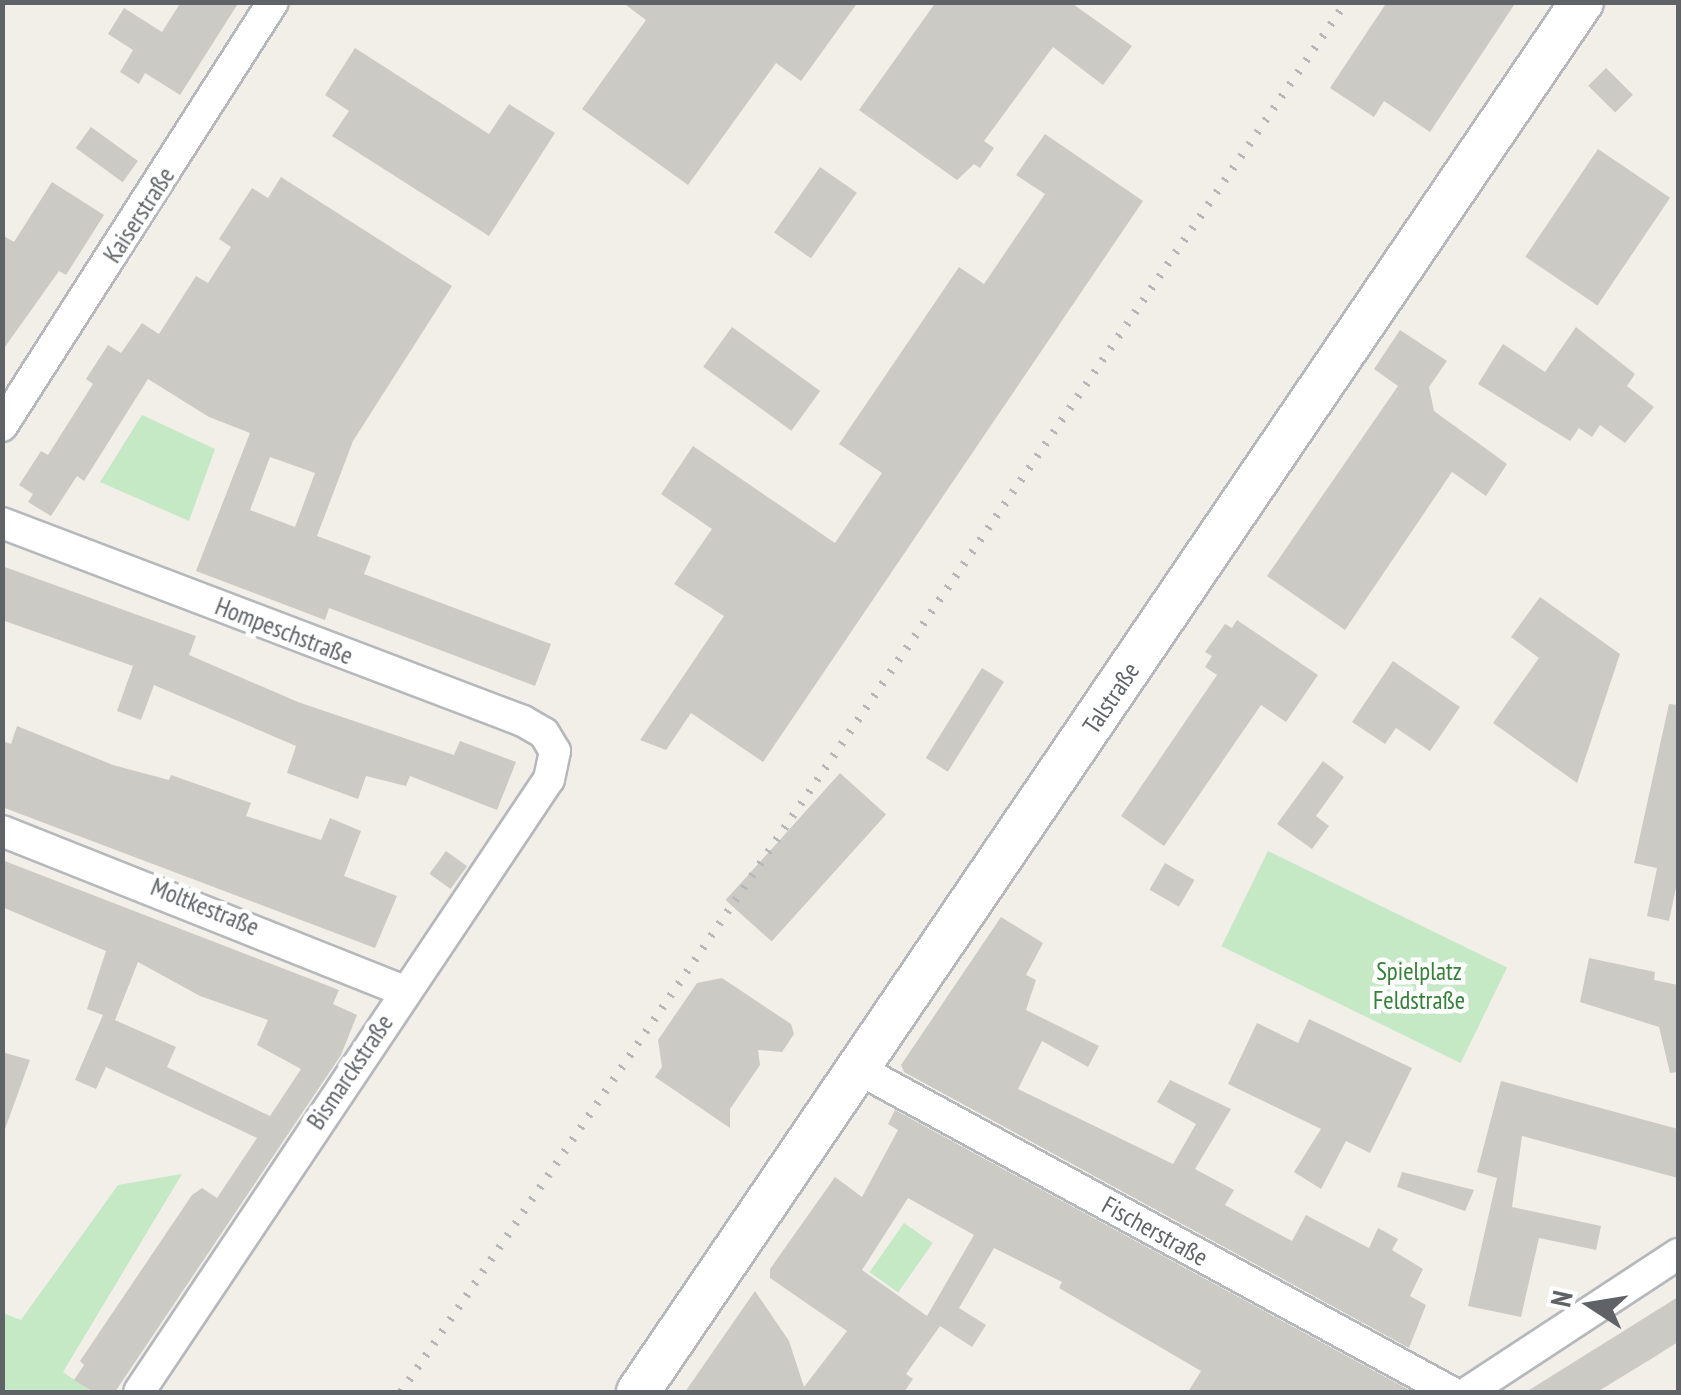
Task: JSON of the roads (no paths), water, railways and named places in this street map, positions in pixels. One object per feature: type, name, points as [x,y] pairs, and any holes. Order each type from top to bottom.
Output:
[{"type":"main road","name":"Talstraße","points":[[638,1392],[1582,2]]},
{"type":"street","name":"Kaiserstraße","points":[[2,426],[273,2]]},
{"type":"street","name":"Hompeschstraße","points":[[2,524],[524,721],[544,732],[555,751]]},
{"type":"street","name":"Bismarckstraße","points":[[139,1392],[549,779],[555,751]]},
{"type":"street","name":"Moltkestraße","points":[[2,831],[405,992]]},
{"type":"street","name":"Fischerstraße","points":[[860,1070],[1450,1392]]},
{"type":"street","points":[[1468,1392],[1678,1254]]},
{"type":"railway","points":[[401,1392],[1346,2]]},
{"type":"park label","name":"Spielplatz Feldstraße","points":[[1419,986]]}]
